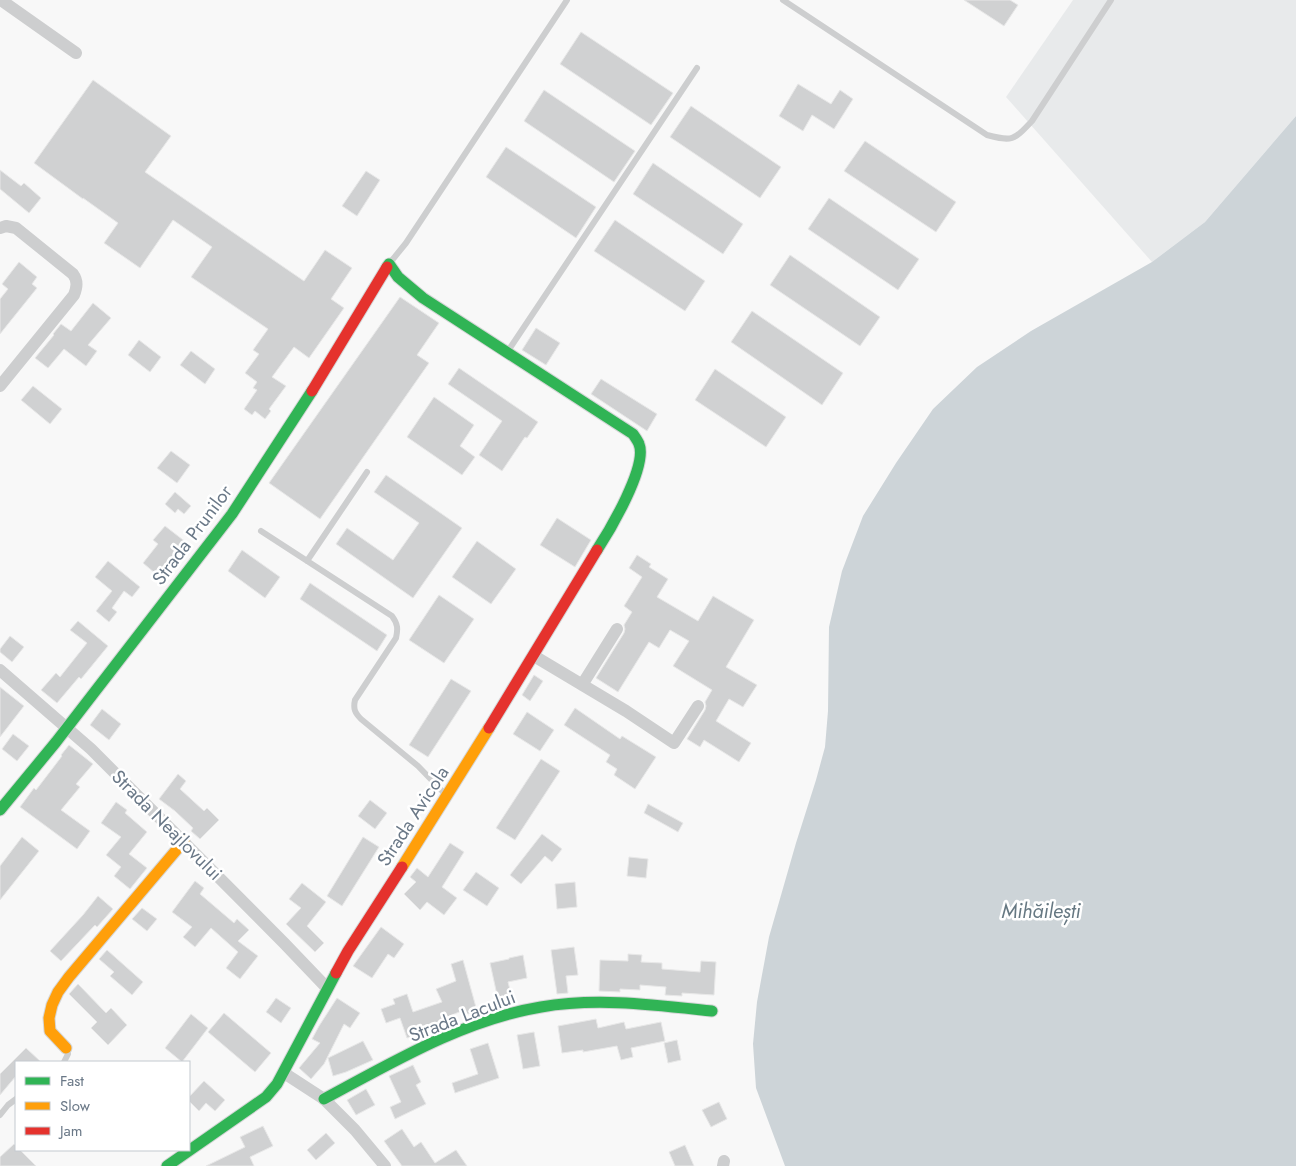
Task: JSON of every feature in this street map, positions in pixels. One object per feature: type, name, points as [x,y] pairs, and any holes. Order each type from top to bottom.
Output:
[{"type":"street","points":[[0,0],[76,53]]},
{"type":"street","points":[[0,228],[6,226],[16,228],[73,274],[77,287],[74,295],[0,386]]},
{"type":"street","points":[[389,264],[398,277],[423,298],[507,352]]},
{"type":"street","name":"Strada Prunilor","points":[[0,810],[68,728],[232,514],[299,412],[389,264]]},
{"type":"street","name":"Strada Avicola","points":[[190,1150],[266,1097],[277,1084],[326,988],[348,951],[447,796],[610,531],[639,467],[640,446],[633,434],[507,352]]},
{"type":"street","points":[[582,684],[617,629]]},
{"type":"street","points":[[534,656],[626,711],[674,744],[698,706]]},
{"type":"street","name":"Strada Neajlovului","points":[[0,670],[68,728],[124,780],[326,988]]},
{"type":"street","points":[[66,1048],[50,1031],[49,1018],[58,992],[184,841]]},
{"type":"street","name":"Strada Lacului","points":[[324,1099],[423,1048],[485,1021],[514,1012],[579,1003],[638,1004],[712,1011]]},
{"type":"street","points":[[284,1073],[324,1099],[355,1130],[386,1166]]},
{"type":"street","name":"Strada Avicola","points":[[167,1166],[189,1151]]},
{"type":"lane","points":[[389,264],[406,243],[567,0]]},
{"type":"lane","points":[[782,0],[987,134],[1004,139],[1017,136],[1032,121],[1111,0]]},
{"type":"lane","points":[[507,352],[697,68]]},
{"type":"lane","points":[[307,561],[367,472]]},
{"type":"lane","points":[[261,530],[392,616],[397,622],[396,638],[353,707],[355,713],[361,719],[418,766],[447,796]]},
{"type":"lane","points":[[64,1061],[68,1054],[66,1048]]},
{"type":"lane","points":[[0,1115],[15,1100]]},
{"type":"shaded area","points":[[1073,0],[1296,0],[1296,116],[1205,222],[1152,262],[1006,97]]},
{"type":"water","name":"Mihăilești","points":[[1296,116],[1296,1166],[785,1166],[756,1088],[753,1044],[757,1002],[769,937],[825,747],[828,711],[829,627],[842,571],[863,516],[933,409],[977,367],[1031,331],[1152,262],[1205,222]]},
{"type":"building","points":[[964,0],[1010,0],[1018,5],[1004,26]]},
{"type":"building","points":[[581,32],[673,93],[651,125],[560,64]]},
{"type":"building","points":[[93,80],[171,136],[145,172],[304,281],[325,250],[352,268],[331,299],[344,308],[309,358],[294,347],[272,377],[286,386],[269,409],[271,411],[265,419],[255,411],[252,415],[244,409],[257,390],[253,388],[257,382],[245,373],[259,354],[253,350],[268,329],[191,277],[212,247],[173,220],[140,268],[104,243],[118,223],[34,163]]},
{"type":"building","points":[[798,84],[831,104],[840,90],[853,99],[834,129],[812,115],[803,131],[779,116]]},
{"type":"building","points":[[544,90],[635,151],[614,182],[524,121]]},
{"type":"building","points":[[691,106],[781,167],[760,198],[670,137]]},
{"type":"building","points":[[865,141],[956,202],[936,232],[844,171]]},
{"type":"building","points":[[506,147],[596,207],[576,238],[486,177]]},
{"type":"building","points":[[653,163],[743,224],[723,254],[633,194]]},
{"type":"building","points":[[0,170],[21,186],[24,183],[41,198],[29,213],[0,189]]},
{"type":"building","points":[[366,171],[380,180],[357,216],[342,206]]},
{"type":"building","points":[[829,198],[919,259],[898,290],[808,229]]},
{"type":"building","points":[[615,220],[705,281],[685,311],[594,251]]},
{"type":"building","points":[[790,255],[880,317],[860,346],[770,285]]},
{"type":"building","points":[[19,262],[37,277],[32,284],[37,288],[0,334],[0,299],[8,289],[2,284]]},
{"type":"building","points":[[400,297],[439,323],[417,355],[429,363],[320,519],[269,483]]},
{"type":"building","points":[[93,303],[111,318],[88,345],[97,351],[86,366],[64,349],[48,368],[35,358],[61,324],[71,331]]},
{"type":"building","points":[[752,311],[843,373],[822,405],[731,342]]},
{"type":"building","points":[[536,328],[560,343],[546,365],[522,350]]},
{"type":"building","points":[[139,340],[161,357],[150,372],[128,355]]},
{"type":"building","points":[[191,351],[215,369],[205,384],[180,365]]},
{"type":"building","points":[[459,368],[538,422],[527,438],[525,437],[502,471],[479,455],[502,421],[448,384]]},
{"type":"building","points":[[715,369],[786,417],[766,447],[695,400]]},
{"type":"building","points":[[601,379],[657,414],[647,431],[591,394]]},
{"type":"building","points":[[33,386],[62,409],[50,424],[21,400]]},
{"type":"building","points":[[434,397],[474,425],[460,446],[475,457],[462,475],[407,437]]},
{"type":"building","points":[[171,451],[190,465],[177,483],[157,468]]},
{"type":"building","points":[[386,475],[462,528],[413,598],[336,544],[347,528],[393,560],[419,523],[374,492]]},
{"type":"building","points":[[175,492],[191,506],[184,514],[178,509],[175,513],[165,504]]},
{"type":"building","points":[[557,518],[591,540],[575,567],[540,545]]},
{"type":"building","points":[[165,526],[187,543],[169,566],[171,567],[162,579],[143,563],[158,544],[153,540]]},
{"type":"building","points":[[477,541],[516,569],[491,604],[452,577]]},
{"type":"building","points":[[242,550],[280,577],[265,598],[228,571]]},
{"type":"building","points":[[637,555],[651,564],[649,567],[668,579],[657,597],[698,621],[713,596],[754,620],[726,667],[757,685],[743,707],[729,699],[716,721],[751,743],[739,762],[704,740],[700,747],[687,739],[705,710],[705,702],[712,690],[673,666],[689,641],[670,630],[659,648],[649,642],[618,692],[596,678],[624,633],[624,625],[632,612],[624,606],[642,577],[629,568]]},
{"type":"building","points":[[108,561],[140,587],[132,597],[124,591],[112,608],[117,612],[109,622],[96,611],[112,591],[95,577]]},
{"type":"building","points":[[310,583],[387,635],[377,651],[300,599]]},
{"type":"building","points":[[439,595],[474,619],[444,663],[409,640]]},
{"type":"building","points":[[78,621],[108,646],[81,679],[79,677],[57,703],[41,690],[56,673],[60,677],[87,643],[70,630]]},
{"type":"building","points":[[10,636],[24,647],[12,662],[0,652],[0,649]]},
{"type":"building","points":[[534,675],[543,681],[530,701],[522,695]]},
{"type":"building","points":[[451,679],[471,691],[428,757],[409,745]]},
{"type":"building","points":[[0,687],[24,706],[0,737]]},
{"type":"building","points":[[575,708],[620,739],[622,736],[656,757],[635,789],[614,775],[617,769],[606,762],[610,755],[564,725]]},
{"type":"building","points":[[102,709],[121,724],[109,740],[90,725]]},
{"type":"building","points":[[527,712],[554,730],[540,751],[513,734]]},
{"type":"building","points":[[13,734],[29,746],[17,761],[2,749]]},
{"type":"building","points":[[69,745],[93,764],[76,784],[80,787],[61,810],[90,831],[77,849],[20,807],[34,788],[36,790]]},
{"type":"building","points":[[541,759],[560,771],[515,840],[496,828]]},
{"type":"building","points":[[178,774],[186,781],[180,789],[204,811],[207,808],[219,820],[200,839],[191,831],[193,828],[159,799]]},
{"type":"building","points":[[370,800],[387,813],[375,829],[358,816]]},
{"type":"building","points":[[116,802],[127,810],[125,813],[147,832],[129,854],[147,868],[130,889],[114,876],[121,867],[106,855],[121,837],[101,823]]},
{"type":"building","points":[[648,804],[683,823],[678,832],[644,813]]},
{"type":"building","points":[[542,834],[562,849],[552,862],[545,856],[521,884],[510,875]]},
{"type":"building","points":[[22,837],[39,851],[0,900],[0,866]]},
{"type":"building","points":[[363,837],[379,847],[342,906],[327,896]]},
{"type":"building","points":[[450,843],[464,852],[442,887],[457,898],[444,915],[427,902],[420,910],[404,894],[416,882],[410,877],[417,868],[428,877]]},
{"type":"building","points":[[629,857],[648,859],[646,878],[627,876]]},
{"type":"building","points":[[476,872],[499,888],[487,906],[463,890]]},
{"type":"building","points":[[195,881],[204,888],[200,894],[234,923],[237,919],[249,930],[238,941],[258,956],[240,979],[226,968],[238,952],[211,928],[195,947],[183,937],[192,927],[172,912]]},
{"type":"building","points":[[575,882],[577,907],[557,909],[555,884]]},
{"type":"building","points":[[302,883],[326,902],[307,926],[324,943],[315,952],[286,924],[301,908],[289,899]]},
{"type":"building","points":[[98,896],[113,909],[61,961],[50,951]]},
{"type":"building","points":[[142,908],[157,919],[147,931],[132,919]]},
{"type":"building","points":[[381,927],[404,944],[394,958],[388,954],[372,978],[353,966]]},
{"type":"building","points":[[574,947],[578,975],[566,976],[568,993],[557,994],[551,950]]},
{"type":"building","points":[[107,950],[143,982],[132,995],[110,976],[114,972],[99,959]]},
{"type":"building","points":[[628,954],[642,955],[641,962],[662,963],[662,969],[700,972],[701,961],[716,962],[714,995],[682,993],[682,996],[665,995],[666,987],[640,985],[640,990],[620,989],[620,992],[599,991],[600,960],[628,961]]},
{"type":"building","points":[[523,955],[527,978],[508,982],[513,1001],[499,1004],[490,963]]},
{"type":"building","points":[[463,960],[477,1011],[465,1015],[464,1010],[440,1020],[442,1025],[407,1038],[400,1018],[386,1023],[381,1009],[395,1004],[393,999],[407,994],[413,1012],[442,1002],[436,989],[456,981],[451,964]]},
{"type":"building","points":[[78,984],[106,1013],[111,1008],[127,1025],[108,1045],[91,1028],[97,1022],[69,994]]},
{"type":"building","points":[[276,998],[291,1008],[281,1023],[266,1012]]},
{"type":"building","points":[[337,998],[360,1013],[350,1028],[344,1024],[324,1064],[311,1079],[299,1068],[320,1043],[312,1039]]},
{"type":"building","points":[[224,1013],[271,1053],[255,1072],[208,1032]]},
{"type":"building","points":[[191,1014],[208,1028],[183,1061],[165,1048]]},
{"type":"building","points":[[596,1019],[598,1028],[624,1022],[626,1029],[661,1022],[665,1041],[631,1048],[633,1057],[621,1060],[617,1046],[583,1052],[583,1050],[562,1053],[558,1026]]},
{"type":"building","points":[[534,1032],[540,1066],[523,1069],[517,1035]]},
{"type":"building","points":[[677,1040],[681,1060],[668,1063],[664,1043]]},
{"type":"building","points":[[363,1041],[373,1060],[333,1076],[328,1058]]},
{"type":"building","points":[[488,1043],[499,1078],[455,1093],[452,1083],[478,1074],[470,1049]]},
{"type":"building","points":[[26,1048],[40,1061],[15,1061],[15,1077],[0,1095],[0,1074]]},
{"type":"building","points":[[413,1065],[421,1082],[416,1085],[426,1104],[395,1119],[390,1107],[401,1102],[389,1076]]},
{"type":"building","points":[[204,1081],[225,1100],[215,1111],[206,1103],[199,1111],[190,1102],[190,1096]]},
{"type":"building","points":[[366,1089],[375,1105],[356,1115],[347,1100]]},
{"type":"building","points":[[719,1102],[727,1119],[711,1127],[702,1110]]},
{"type":"building","points":[[263,1126],[273,1146],[250,1157],[254,1166],[206,1166],[245,1147],[240,1137]]},
{"type":"building","points":[[402,1129],[414,1147],[421,1142],[435,1163],[456,1150],[467,1166],[402,1166],[384,1141]]},
{"type":"building","points":[[326,1133],[335,1143],[316,1160],[307,1150]]},
{"type":"building","points":[[14,1144],[15,1151],[21,1151],[36,1166],[0,1166],[0,1157]]},
{"type":"building","points":[[685,1145],[694,1166],[675,1166],[669,1152]]},
{"type":"traffic: fast","points":[[387,267],[389,264],[398,277],[423,298],[633,434],[639,444],[638,467],[626,498],[597,550]]},
{"type":"traffic: fast","points":[[0,810],[56,742],[232,514],[312,391]]},
{"type":"traffic: fast","points":[[190,1150],[266,1097],[277,1084],[336,973]]},
{"type":"traffic: fast","points":[[324,1099],[429,1044],[456,1032],[512,1013],[562,1004],[605,1002],[648,1004],[712,1011]]},
{"type":"traffic: fast","points":[[167,1166],[189,1151]]},
{"type":"traffic: slow","points":[[402,867],[489,728]]},
{"type":"traffic: slow","points":[[66,1048],[50,1031],[49,1018],[58,992],[184,841]]},
{"type":"traffic: jam","points":[[312,391],[387,267]]},
{"type":"traffic: jam","points":[[489,728],[597,550]]},
{"type":"traffic: jam","points":[[336,973],[402,867]]}]
